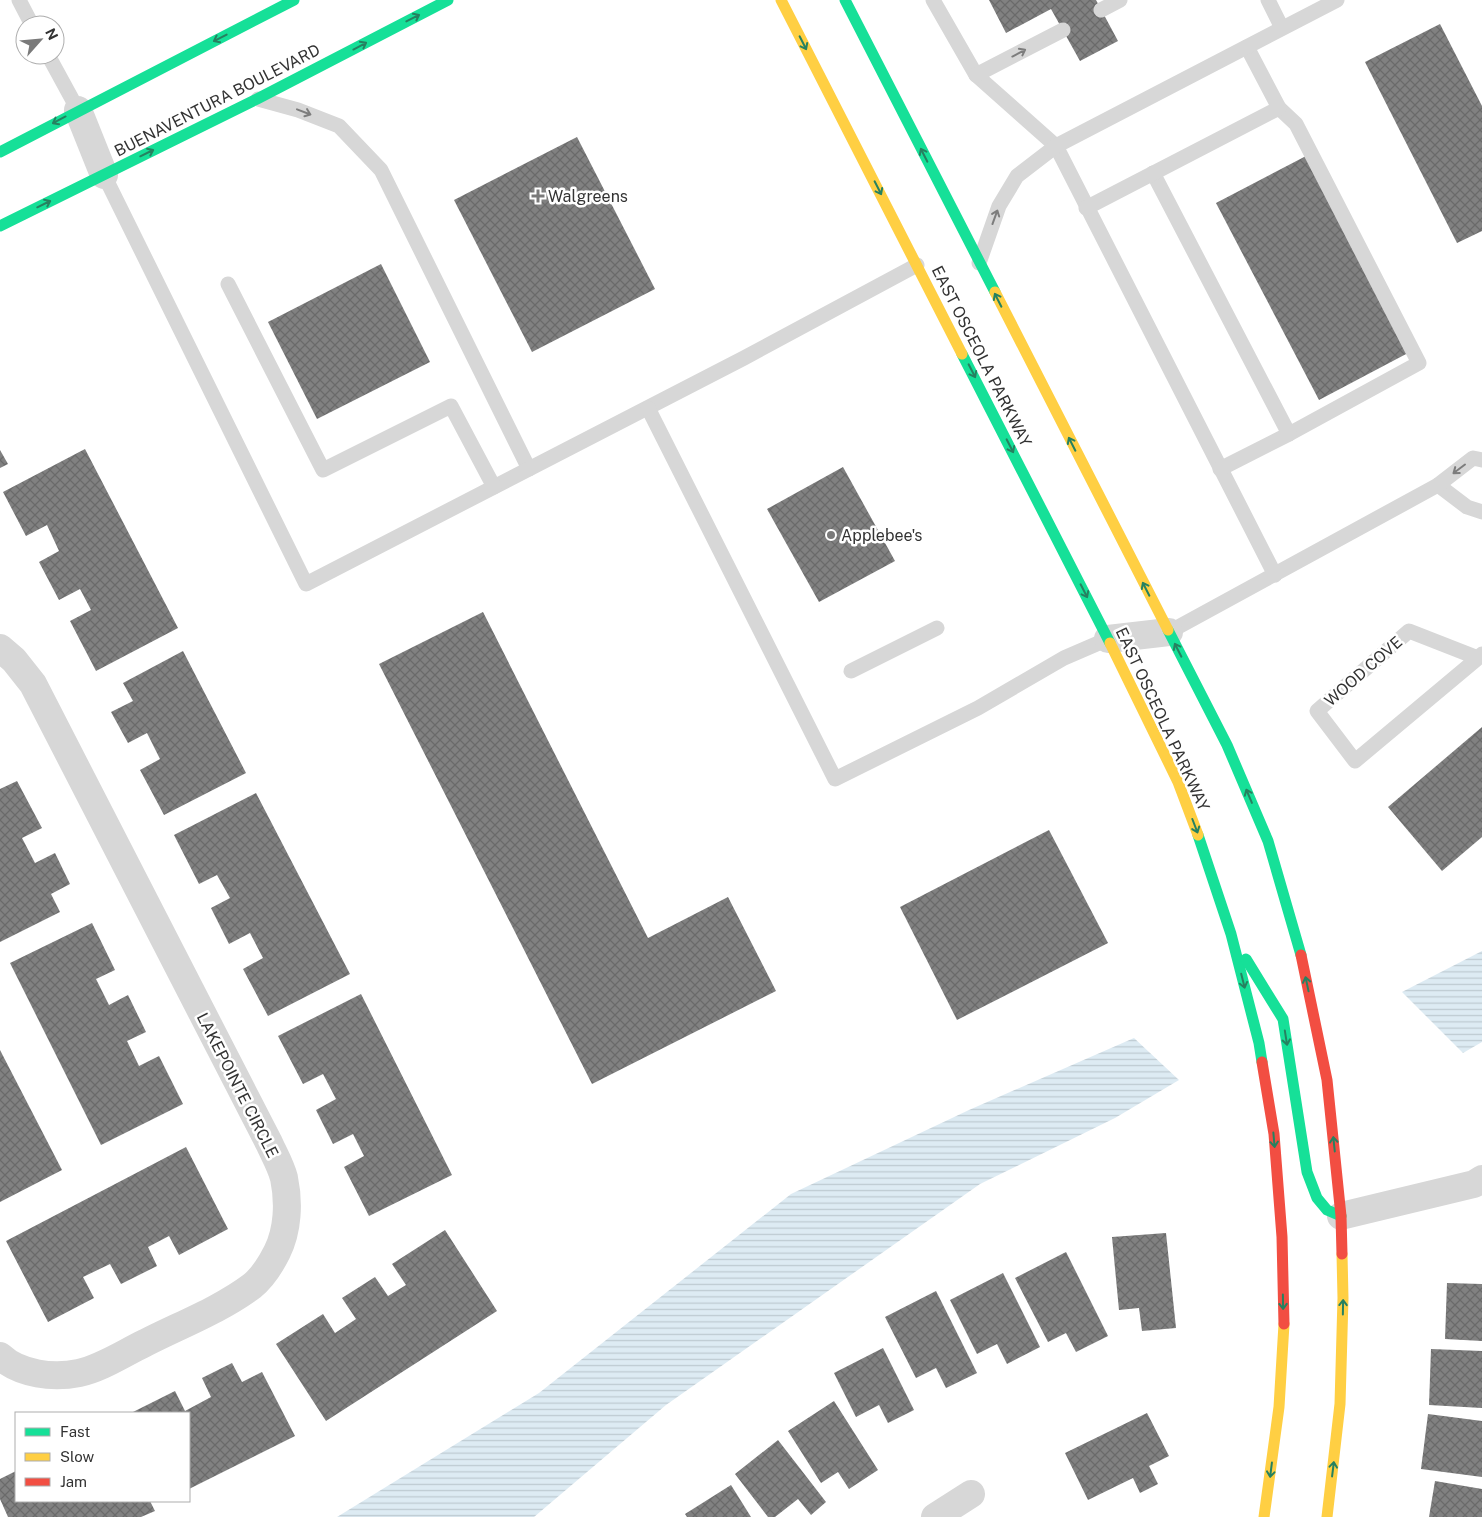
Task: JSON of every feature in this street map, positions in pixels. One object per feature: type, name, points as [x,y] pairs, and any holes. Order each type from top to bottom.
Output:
[{"type":"main road","points":[[0,152],[294,0]]},
{"type":"main road","name":"BUENAVENTURA BOULEVARD","points":[[0,226],[448,0]]},
{"type":"main road","name":"EAST OSCEOLA PARKWAY","points":[[781,0],[1108,639],[1178,782],[1202,846],[1231,934],[1260,1052],[1274,1134],[1282,1236],[1284,1316],[1279,1407],[1264,1517]]},
{"type":"main road","points":[[845,0],[1227,745],[1268,841],[1301,955],[1327,1080],[1341,1216],[1343,1298],[1340,1404],[1327,1517]]},
{"type":"main road","points":[[1231,934],[1283,1019],[1307,1172],[1316,1198],[1327,1210],[1341,1216]]},
{"type":"street","points":[[78,110],[104,175]]},
{"type":"street","points":[[1108,639],[1169,632]]},
{"type":"street","name":"LAKEPOINTE CIRCLE","points":[[0,648],[14,660],[33,684],[269,1143],[283,1177],[287,1202],[285,1228],[277,1251],[267,1268],[254,1284],[231,1300],[105,1363],[80,1372],[57,1375],[38,1373],[20,1368],[0,1356]]},
{"type":"street","points":[[1341,1216],[1474,1184],[1482,1179]]},
{"type":"street","points":[[935,1517],[971,1494]]},
{"type":"lane","points":[[18,0],[26,15]]},
{"type":"lane","points":[[240,28],[259,0]]},
{"type":"lane","points":[[932,0],[976,75],[1056,146],[1275,575]]},
{"type":"lane","points":[[1101,10],[1120,0]]},
{"type":"lane","points":[[1268,0],[1282,28]]},
{"type":"lane","points":[[979,263],[999,206],[1017,176],[1056,146],[1337,0]]},
{"type":"lane","points":[[976,75],[1063,30]]},
{"type":"lane","points":[[1220,469],[1419,364],[1296,124],[1279,108],[1247,47]]},
{"type":"lane","points":[[53,65],[78,110]]},
{"type":"lane","points":[[257,98],[298,110],[339,126],[381,170],[529,469]]},
{"type":"lane","points":[[1086,208],[1279,108]]},
{"type":"lane","points":[[1153,173],[1288,434]]},
{"type":"lane","points":[[104,175],[306,584],[744,358],[917,265]]},
{"type":"lane","points":[[228,284],[323,470],[451,406],[494,487]]},
{"type":"lane","points":[[648,408],[835,780],[978,708],[1064,658],[1108,639]]},
{"type":"lane","points":[[1169,632],[1438,485],[1473,458],[1482,460]]},
{"type":"lane","points":[[1438,485],[1467,507],[1482,512]]},
{"type":"lane","points":[[851,671],[937,628]]},
{"type":"lane","name":"WOOD COVE","points":[[1409,631],[1480,656],[1355,761],[1317,712],[1409,631]]},
{"type":"shaded area","points":[[1482,951],[1482,1042],[1463,1053],[1402,992]]},
{"type":"shaded area","points":[[1134,1038],[1179,1080],[1115,1118],[980,1184],[666,1405],[534,1517],[337,1517],[539,1393],[791,1194],[969,1110]]},
{"type":"building","points":[[989,0],[1096,0],[1118,41],[1080,61],[1051,9],[1006,33]]},
{"type":"building","points":[[1440,24],[1482,106],[1482,231],[1457,243],[1365,62]]},
{"type":"building","name":"Walgreens","points":[[577,137],[655,289],[532,352],[454,200]]},
{"type":"building","points":[[1306,156],[1408,353],[1319,400],[1216,203]]},
{"type":"building","points":[[381,264],[430,362],[317,419],[268,322]]},
{"type":"building","points":[[85,449],[178,628],[96,671],[70,621],[91,610],[80,589],[59,600],[39,562],[59,551],[47,525],[26,536],[3,492]]},
{"type":"building","points":[[0,450],[8,464],[0,468]]},
{"type":"building","name":"Applebee's","points":[[843,467],[895,561],[819,602],[767,509]]},
{"type":"building","points":[[483,612],[648,938],[728,897],[776,991],[592,1084],[379,664]]},
{"type":"building","points":[[183,651],[246,773],[164,815],[140,770],[160,759],[147,733],[128,743],[111,712],[133,701],[123,683]]},
{"type":"building","points":[[1482,727],[1482,837],[1442,871],[1388,807]]},
{"type":"building","points":[[17,781],[42,828],[22,838],[35,863],[55,853],[70,884],[51,894],[60,912],[0,942],[0,789]]},
{"type":"building","points":[[256,793],[350,974],[268,1016],[243,969],[263,958],[250,933],[229,944],[211,908],[230,898],[217,875],[199,884],[174,835]]},
{"type":"building","points":[[1049,830],[1108,943],[957,1020],[900,907]]},
{"type":"building","points":[[92,923],[115,970],[96,979],[109,1005],[128,995],[146,1032],[127,1041],[139,1066],[159,1056],[183,1104],[101,1145],[10,963]]},
{"type":"building","points":[[361,994],[452,1175],[369,1216],[344,1167],[364,1156],[353,1134],[333,1144],[316,1110],[336,1099],[323,1074],[303,1084],[278,1036]]},
{"type":"building","points":[[0,1050],[62,1170],[0,1202]]},
{"type":"building","points":[[186,1147],[228,1229],[179,1255],[169,1236],[148,1247],[157,1266],[121,1284],[110,1264],[83,1277],[94,1298],[48,1322],[6,1241]]},
{"type":"building","points":[[445,1230],[497,1311],[326,1421],[276,1344],[323,1314],[335,1333],[356,1319],[342,1298],[375,1277],[388,1296],[406,1285],[392,1264]]},
{"type":"building","points":[[1166,1233],[1176,1328],[1142,1331],[1139,1308],[1119,1310],[1112,1237]]},
{"type":"building","points":[[1066,1252],[1108,1336],[1076,1352],[1066,1333],[1048,1342],[1015,1278]]},
{"type":"building","points":[[1003,1273],[1040,1347],[1007,1364],[997,1344],[977,1354],[950,1300]]},
{"type":"building","points":[[1447,1283],[1482,1284],[1482,1341],[1445,1339]]},
{"type":"building","points":[[936,1291],[977,1373],[946,1388],[936,1368],[916,1378],[885,1317]]},
{"type":"building","points":[[883,1348],[914,1410],[888,1423],[879,1405],[856,1417],[834,1373]]},
{"type":"building","points":[[1431,1349],[1482,1351],[1482,1408],[1429,1405]]},
{"type":"building","points":[[232,1363],[242,1382],[262,1372],[295,1436],[190,1488],[190,1412],[133,1412],[175,1391],[185,1411],[211,1397],[202,1378]]},
{"type":"building","points":[[834,1401],[878,1470],[849,1489],[838,1472],[821,1483],[788,1431]]},
{"type":"building","points":[[1147,1413],[1169,1456],[1149,1466],[1158,1484],[1140,1493],[1133,1478],[1088,1500],[1065,1453]]},
{"type":"building","points":[[1428,1414],[1482,1421],[1482,1477],[1421,1469]]},
{"type":"building","points":[[778,1440],[826,1502],[811,1515],[798,1499],[775,1517],[768,1517],[735,1474]]},
{"type":"building","points":[[15,1472],[15,1502],[150,1502],[155,1511],[141,1517],[8,1517],[0,1499],[0,1479]]},
{"type":"building","points":[[1435,1481],[1482,1489],[1482,1517],[1429,1517]]},
{"type":"building","points":[[731,1485],[751,1517],[687,1517],[685,1514]]},
{"type":"traffic: fast","points":[[0,152],[294,0]]},
{"type":"traffic: fast","points":[[0,226],[257,99],[448,0]]},
{"type":"traffic: fast","points":[[845,0],[995,292]]},
{"type":"traffic: fast","points":[[962,354],[1110,643]]},
{"type":"traffic: fast","points":[[1168,630],[1227,745],[1268,841],[1301,955]]},
{"type":"traffic: fast","points":[[1198,835],[1231,934],[1259,1043],[1262,1062]]},
{"type":"traffic: fast","points":[[1246,959],[1283,1019],[1307,1172],[1317,1198],[1327,1210],[1341,1216]]},
{"type":"traffic: slow","points":[[781,0],[962,354]]},
{"type":"traffic: slow","points":[[995,292],[1168,630]]},
{"type":"traffic: slow","points":[[1110,643],[1178,782],[1198,835]]},
{"type":"traffic: slow","points":[[1327,1517],[1340,1404],[1343,1298],[1342,1254]]},
{"type":"traffic: slow","points":[[1264,1517],[1279,1407],[1284,1324]]},
{"type":"traffic: jam","points":[[1301,955],[1327,1080],[1341,1216],[1342,1254]]},
{"type":"traffic: jam","points":[[1262,1062],[1274,1134],[1282,1237],[1284,1324]]},
{"type":"place","name":"Walgreens","points":[[538,196]]},
{"type":"place","name":"Applebee's","points":[[831,535]]}]
